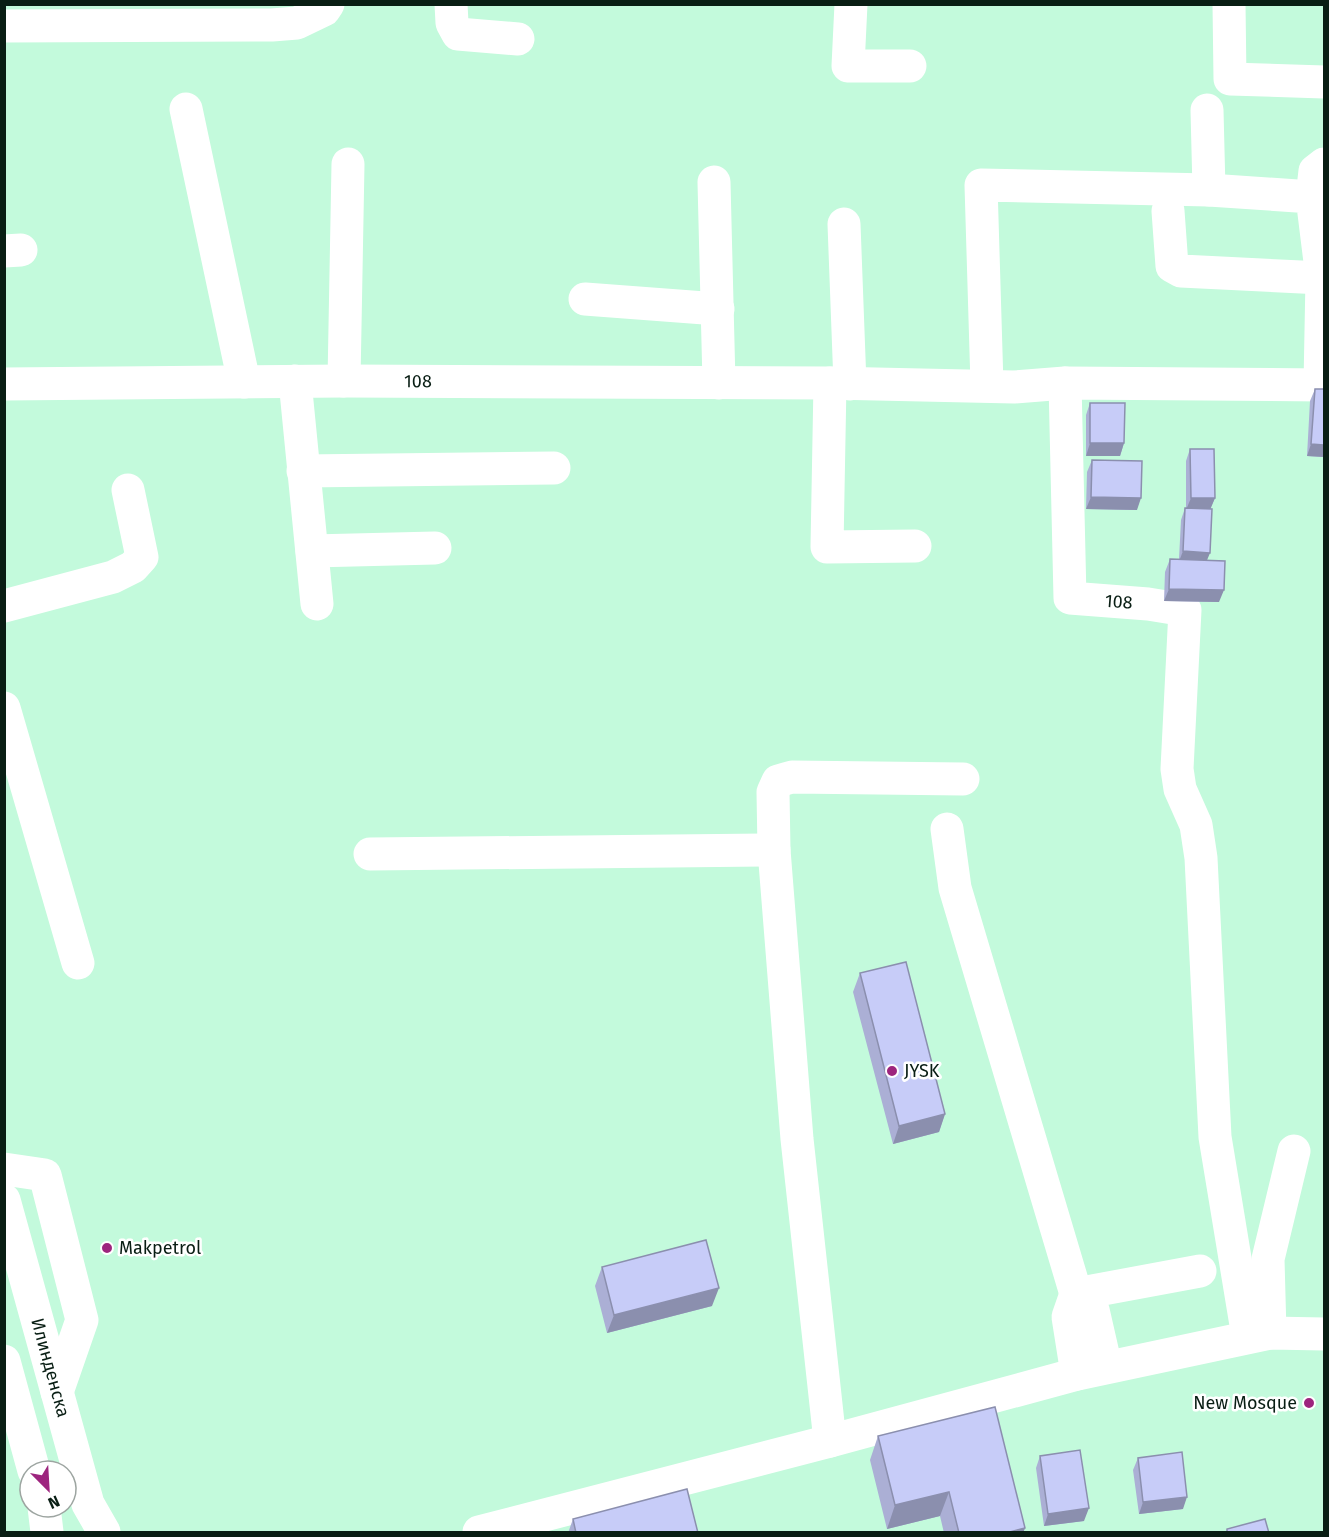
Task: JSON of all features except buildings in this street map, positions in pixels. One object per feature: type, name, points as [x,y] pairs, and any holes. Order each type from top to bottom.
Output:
[{"type":"street","points":[[4,26],[280,25],[297,23],[324,10],[328,4]]},
{"type":"street","points":[[451,4],[452,23],[458,34],[518,39]]},
{"type":"street","points":[[851,4],[848,66],[910,66]]},
{"type":"street","points":[[1229,4],[1230,79],[1324,82]]},
{"type":"street","points":[[186,109],[244,382]]},
{"type":"street","points":[[1207,110],[1209,190]]},
{"type":"street","points":[[344,381],[348,164]]},
{"type":"street","points":[[1322,384],[1322,278],[1312,197],[1315,171],[1324,164]]},
{"type":"street","points":[[714,182],[719,383]]},
{"type":"street","points":[[987,385],[981,185],[1209,190],[1312,197]]},
{"type":"street","points":[[1168,211],[1172,266],[1181,272],[1322,278]]},
{"type":"street","points":[[844,224],[840,383],[827,546],[915,546]]},
{"type":"street","points":[[585,299],[718,309]]},
{"type":"street","points":[[295,381],[317,604]]},
{"type":"street","name":"108","points":[[4,384],[295,381],[840,383],[1014,387],[1065,383],[1322,384]]},
{"type":"street","name":"108","points":[[1065,383],[1070,598],[1148,604],[1185,610],[1177,769],[1180,789],[1196,825],[1201,858],[1215,1137],[1259,1335]]},
{"type":"street","points":[[303,471],[554,468]]},
{"type":"street","points":[[4,606],[113,578],[133,567],[142,557],[128,490]]},
{"type":"street","points":[[312,551],[435,548]]},
{"type":"street","points":[[4,708],[78,963]]},
{"type":"street","points":[[830,1441],[797,1139],[774,850],[773,792],[777,781],[792,777],[963,779]]},
{"type":"street","points":[[947,829],[955,888],[1076,1294],[1068,1317],[1091,1371]]},
{"type":"street","points":[[370,854],[774,850]]},
{"type":"street","points":[[1259,1335],[1268,1259],[1294,1151]]},
{"type":"street","points":[[4,1169],[45,1175],[82,1320],[57,1392]]},
{"type":"street","name":"Илинденска","points":[[4,1200],[88,1504],[104,1533]]},
{"type":"street","points":[[1076,1294],[1200,1271]]},
{"type":"street","points":[[479,1533],[526,1526],[1091,1371],[1259,1335],[1324,1334]]},
{"type":"street","points":[[4,1361],[31,1459]]},
{"type":"place","name":"JYSK","points":[[892,1071]]},
{"type":"place","name":"Makpetrol","points":[[107,1248]]},
{"type":"place","name":"New Mosque","points":[[1309,1403]]}]
